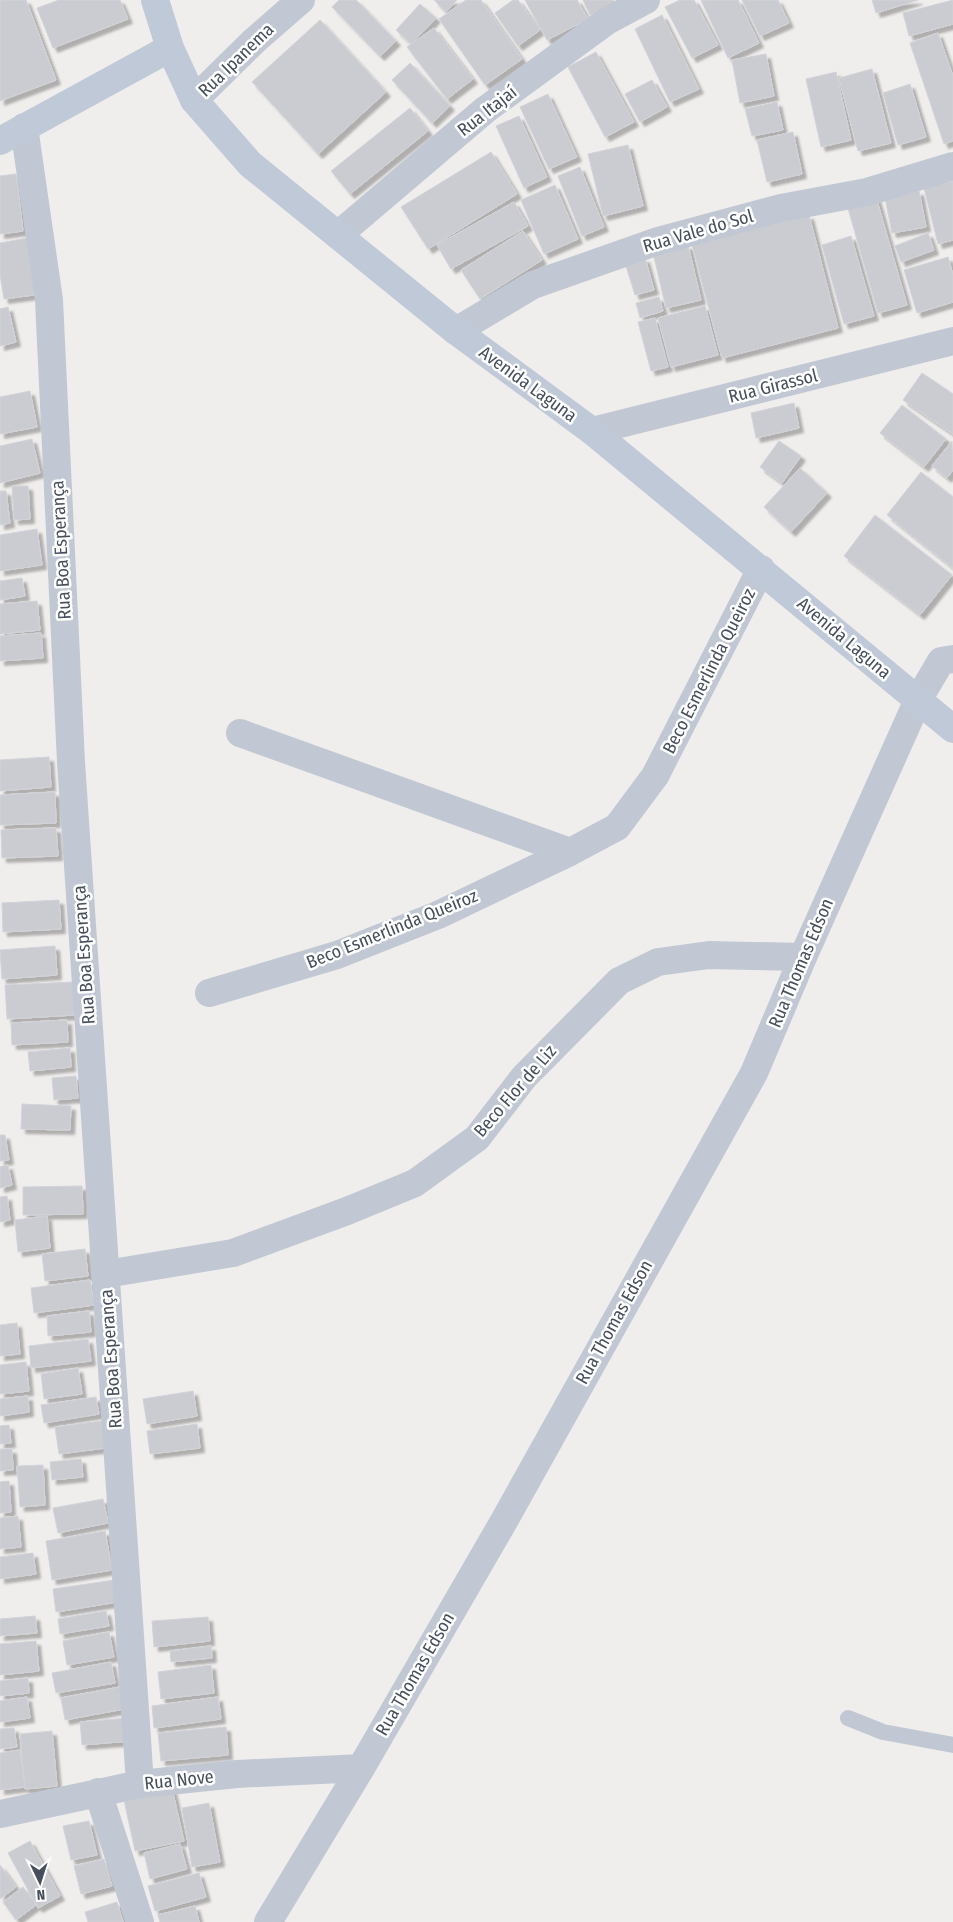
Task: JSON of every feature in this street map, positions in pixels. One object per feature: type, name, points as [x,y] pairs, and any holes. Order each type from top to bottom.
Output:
[{"type":"main road","name":"Avenida Laguna","points":[[155,0],[170,48],[194,100],[250,164],[456,331],[592,431],[762,569],[953,729]]},
{"type":"main road","points":[[0,141],[170,48]]},
{"type":"street","name":"Rua Ipanema","points":[[194,100],[254,41],[301,0]]},
{"type":"street","name":"Rua Itajaí","points":[[338,234],[485,110],[607,22],[646,0]]},
{"type":"street","name":"Rua Boa Esperança","points":[[24,127],[49,300],[71,762],[140,1784]]},
{"type":"street","name":"Rua Vale do Sol","points":[[456,331],[533,286],[658,241],[780,208],[867,192],[953,166]]},
{"type":"street","name":"Rua Girassol","points":[[592,431],[953,341]]},
{"type":"street","name":"Beco Esmerlinda Queiroz","points":[[209,993],[338,955],[438,914],[570,852],[617,827],[655,776],[762,569]]},
{"type":"street","name":"Rua Thomas Edson","points":[[268,1922],[504,1521],[754,1073],[803,957],[918,700],[949,653]]},
{"type":"street","points":[[240,732],[570,852]]},
{"type":"street","name":"Beco Flor de Liz","points":[[106,1274],[233,1253],[415,1184],[476,1138],[524,1077],[582,1016],[619,982],[658,962],[709,955],[803,957]]},
{"type":"street","name":"Rua Nove","points":[[0,1814],[140,1784],[237,1774],[360,1768]]},
{"type":"street","points":[[98,1792],[140,1922]]},
{"type":"lane","points":[[848,1718],[882,1732],[953,1745]]},
{"type":"building","points":[[0,0],[26,0],[56,80],[0,101]]},
{"type":"building","points":[[59,0],[120,0],[128,19],[53,48],[37,8]]},
{"type":"building","points":[[339,0],[356,0],[396,41],[380,56],[332,7]]},
{"type":"building","points":[[434,0],[457,0],[446,12]]},
{"type":"building","points":[[466,0],[481,0],[522,59],[485,85],[439,19]]},
{"type":"building","points":[[513,0],[518,0],[540,30],[518,46],[495,13]]},
{"type":"building","points":[[525,0],[577,0],[588,19],[547,40]]},
{"type":"building","points":[[583,0],[613,0],[615,3],[590,15]]},
{"type":"building","points":[[680,0],[694,0],[718,45],[692,58],[665,7]]},
{"type":"building","points":[[701,0],[738,0],[759,43],[728,58]]},
{"type":"building","points":[[742,0],[778,0],[789,23],[760,36]]},
{"type":"building","points":[[872,0],[918,0],[876,13]]},
{"type":"building","points":[[953,0],[953,24],[909,36],[903,13]]},
{"type":"building","points":[[420,4],[436,18],[411,44],[396,30]]},
{"type":"building","points":[[662,15],[699,89],[670,102],[635,29]]},
{"type":"building","points":[[320,20],[386,92],[318,154],[252,82]]},
{"type":"building","points":[[434,28],[473,79],[447,99],[407,47]]},
{"type":"building","points":[[938,33],[953,76],[953,141],[944,144],[910,43]]},
{"type":"building","points":[[596,52],[634,122],[605,137],[568,67]]},
{"type":"building","points":[[766,54],[774,96],[740,103],[732,60]]},
{"type":"building","points":[[410,63],[450,106],[432,123],[392,80]]},
{"type":"building","points":[[872,69],[891,143],[858,151],[839,78]]},
{"type":"building","points":[[836,72],[851,140],[821,147],[806,79]]},
{"type":"building","points":[[652,80],[667,107],[640,122],[625,94]]},
{"type":"building","points":[[910,84],[926,137],[898,145],[883,93]]},
{"type":"building","points":[[548,94],[577,157],[549,169],[520,107]]},
{"type":"building","points":[[777,102],[783,130],[752,136],[745,109]]},
{"type":"building","points":[[410,108],[428,131],[350,194],[331,171]]},
{"type":"building","points":[[519,116],[547,177],[524,188],[496,126]]},
{"type":"building","points":[[793,132],[802,174],[767,182],[757,140]]},
{"type":"building","points":[[628,145],[643,206],[603,216],[588,154]]},
{"type":"building","points":[[491,152],[517,194],[428,249],[401,207]]},
{"type":"building","points":[[580,167],[604,227],[582,236],[558,176]]},
{"type":"building","points":[[16,174],[23,231],[0,234],[0,176]]},
{"type":"building","points":[[953,181],[953,240],[938,244],[924,188]]},
{"type":"building","points":[[555,185],[578,239],[544,254],[521,200]]},
{"type":"building","points":[[919,191],[926,227],[892,233],[885,198]]},
{"type":"building","points":[[876,197],[907,305],[878,313],[847,205]]},
{"type":"building","points":[[514,202],[528,226],[451,269],[437,245]]},
{"type":"building","points":[[809,215],[838,328],[722,358],[692,245]]},
{"type":"building","points":[[523,231],[542,260],[480,299],[461,270]]},
{"type":"building","points":[[928,233],[934,250],[901,262],[895,246]]},
{"type":"building","points":[[851,236],[874,316],[844,324],[822,245]]},
{"type":"building","points":[[33,237],[41,294],[4,299],[0,275],[0,243]]},
{"type":"building","points":[[688,245],[701,300],[666,308],[653,253]]},
{"type":"building","points":[[948,257],[953,275],[953,302],[917,313],[904,270]]},
{"type":"building","points":[[645,258],[654,290],[635,295],[625,263]]},
{"type":"building","points":[[659,297],[663,311],[640,318],[636,303]]},
{"type":"building","points":[[705,306],[718,355],[671,367],[658,318]]},
{"type":"building","points":[[8,307],[16,342],[0,346],[0,309]]},
{"type":"building","points":[[655,318],[668,367],[651,371],[638,322]]},
{"type":"building","points":[[922,373],[953,394],[953,434],[903,400]]},
{"type":"building","points":[[30,391],[37,427],[0,434],[0,397]]},
{"type":"building","points":[[794,403],[799,428],[756,438],[751,413]]},
{"type":"building","points":[[902,405],[946,439],[924,467],[880,433]]},
{"type":"building","points":[[32,439],[40,473],[0,483],[0,446]]},
{"type":"building","points":[[779,441],[801,456],[782,483],[760,467]]},
{"type":"building","points":[[952,441],[953,470],[947,478],[932,466]]},
{"type":"building","points":[[800,468],[827,493],[791,532],[764,507]]},
{"type":"building","points":[[921,472],[953,497],[953,568],[887,515]]},
{"type":"building","points":[[12,486],[28,486],[30,519],[14,520]]},
{"type":"building","points":[[0,491],[6,491],[10,523],[0,525]]},
{"type":"building","points":[[875,515],[952,575],[920,615],[844,556]]},
{"type":"building","points":[[37,529],[42,565],[0,571],[0,535]]},
{"type":"building","points":[[22,578],[25,596],[0,600],[0,581]]},
{"type":"building","points":[[37,601],[40,630],[0,634],[0,604]]},
{"type":"building","points":[[41,633],[43,658],[0,661],[0,636]]},
{"type":"building","points":[[49,757],[51,787],[0,791],[0,760]]},
{"type":"building","points":[[55,792],[56,823],[0,825],[0,795]]},
{"type":"building","points":[[56,828],[58,856],[2,858],[1,830]]},
{"type":"building","points":[[59,900],[61,929],[3,932],[2,903]]},
{"type":"building","points":[[55,946],[57,975],[2,979],[0,950]]},
{"type":"building","points":[[74,982],[75,1015],[7,1019],[5,985]]},
{"type":"building","points":[[67,1020],[68,1042],[12,1045],[11,1023]]},
{"type":"building","points":[[70,1048],[71,1067],[30,1071],[28,1052]]},
{"type":"building","points":[[76,1076],[78,1098],[54,1100],[52,1078]]},
{"type":"building","points":[[22,1104],[71,1106],[70,1130],[21,1129]]},
{"type":"building","points":[[0,1135],[5,1135],[9,1160],[0,1161]]},
{"type":"building","points":[[8,1165],[12,1185],[0,1188],[0,1167]]},
{"type":"building","points":[[82,1186],[83,1214],[23,1215],[23,1187]]},
{"type":"building","points":[[7,1196],[10,1220],[0,1222],[0,1197]]},
{"type":"building","points":[[47,1216],[50,1248],[18,1252],[15,1220]]},
{"type":"building","points":[[85,1249],[88,1276],[45,1281],[42,1254]]},
{"type":"building","points":[[90,1280],[94,1305],[34,1313],[31,1288]]},
{"type":"building","points":[[89,1311],[91,1332],[48,1336],[47,1316]]},
{"type":"building","points":[[17,1323],[20,1354],[0,1356],[0,1325]]},
{"type":"building","points":[[88,1339],[91,1361],[31,1368],[29,1346]]},
{"type":"building","points":[[26,1362],[29,1391],[0,1394],[0,1365]]},
{"type":"building","points":[[78,1368],[82,1394],[44,1399],[41,1374]]},
{"type":"building","points":[[193,1391],[197,1416],[147,1424],[143,1399]]},
{"type":"building","points":[[28,1396],[29,1412],[0,1416],[0,1399]]},
{"type":"building","points":[[96,1397],[99,1414],[44,1423],[41,1405]]},
{"type":"building","points":[[102,1421],[106,1448],[59,1454],[55,1427]]},
{"type":"building","points":[[197,1424],[200,1448],[150,1454],[147,1431]]},
{"type":"building","points":[[9,1425],[11,1443],[0,1444],[0,1426]]},
{"type":"building","points":[[0,1449],[12,1449],[13,1470],[0,1471]]},
{"type":"building","points":[[81,1459],[83,1477],[52,1480],[50,1462]]},
{"type":"building","points":[[43,1465],[45,1505],[20,1507],[17,1466]]},
{"type":"building","points":[[9,1481],[11,1512],[0,1513],[0,1482]]},
{"type":"building","points":[[103,1499],[108,1523],[58,1533],[53,1508]]},
{"type":"building","points":[[18,1516],[21,1547],[0,1549],[0,1518]]},
{"type":"building","points":[[105,1531],[112,1570],[52,1580],[46,1541]]},
{"type":"building","points":[[33,1553],[36,1574],[0,1579],[0,1557]]},
{"type":"building","points":[[114,1580],[118,1602],[56,1612],[53,1589]]},
{"type":"building","points":[[106,1611],[109,1626],[60,1634],[58,1619]]},
{"type":"building","points":[[35,1616],[37,1633],[0,1636],[0,1619]]},
{"type":"building","points":[[208,1617],[210,1641],[154,1647],[152,1621]]},
{"type":"building","points":[[109,1632],[114,1657],[67,1665],[63,1641]]},
{"type":"building","points":[[36,1641],[39,1671],[0,1675],[0,1644]]},
{"type":"building","points":[[211,1646],[212,1658],[171,1662],[170,1651]]},
{"type":"building","points":[[111,1662],[115,1683],[56,1693],[52,1673]]},
{"type":"building","points":[[211,1665],[214,1693],[161,1699],[158,1672]]},
{"type":"building","points":[[28,1678],[29,1693],[0,1696],[0,1681]]},
{"type":"building","points":[[120,1687],[124,1709],[65,1720],[61,1698]]},
{"type":"building","points":[[27,1697],[30,1718],[0,1722],[0,1701]]},
{"type":"building","points":[[218,1697],[221,1719],[154,1728],[152,1706]]},
{"type":"building","points":[[128,1718],[130,1741],[82,1745],[80,1722]]},
{"type":"building","points":[[226,1727],[228,1755],[161,1761],[158,1733]]},
{"type":"building","points":[[14,1728],[17,1747],[0,1749],[0,1729]]},
{"type":"building","points":[[52,1731],[57,1786],[25,1789],[20,1734]]},
{"type":"building","points":[[20,1750],[25,1787],[0,1790],[0,1753]]},
{"type":"building","points":[[172,1789],[184,1841],[135,1851],[124,1800]]},
{"type":"building","points":[[209,1803],[220,1862],[192,1867],[182,1808]]},
{"type":"building","points":[[89,1821],[97,1855],[71,1860],[63,1826]]},
{"type":"building","points":[[30,1841],[60,1896],[38,1908],[8,1853]]},
{"type":"building","points":[[180,1844],[187,1869],[150,1879],[144,1853]]},
{"type":"building","points":[[104,1859],[112,1886],[81,1894],[74,1866]]},
{"type":"building","points":[[0,1865],[16,1887],[0,1899]]},
{"type":"building","points":[[199,1873],[206,1897],[155,1911],[148,1886]]},
{"type":"building","points":[[23,1887],[36,1905],[16,1920],[3,1902]]},
{"type":"building","points":[[117,1902],[123,1922],[88,1922],[85,1912]]},
{"type":"building","points":[[195,1906],[199,1922],[160,1922],[158,1915]]}]
